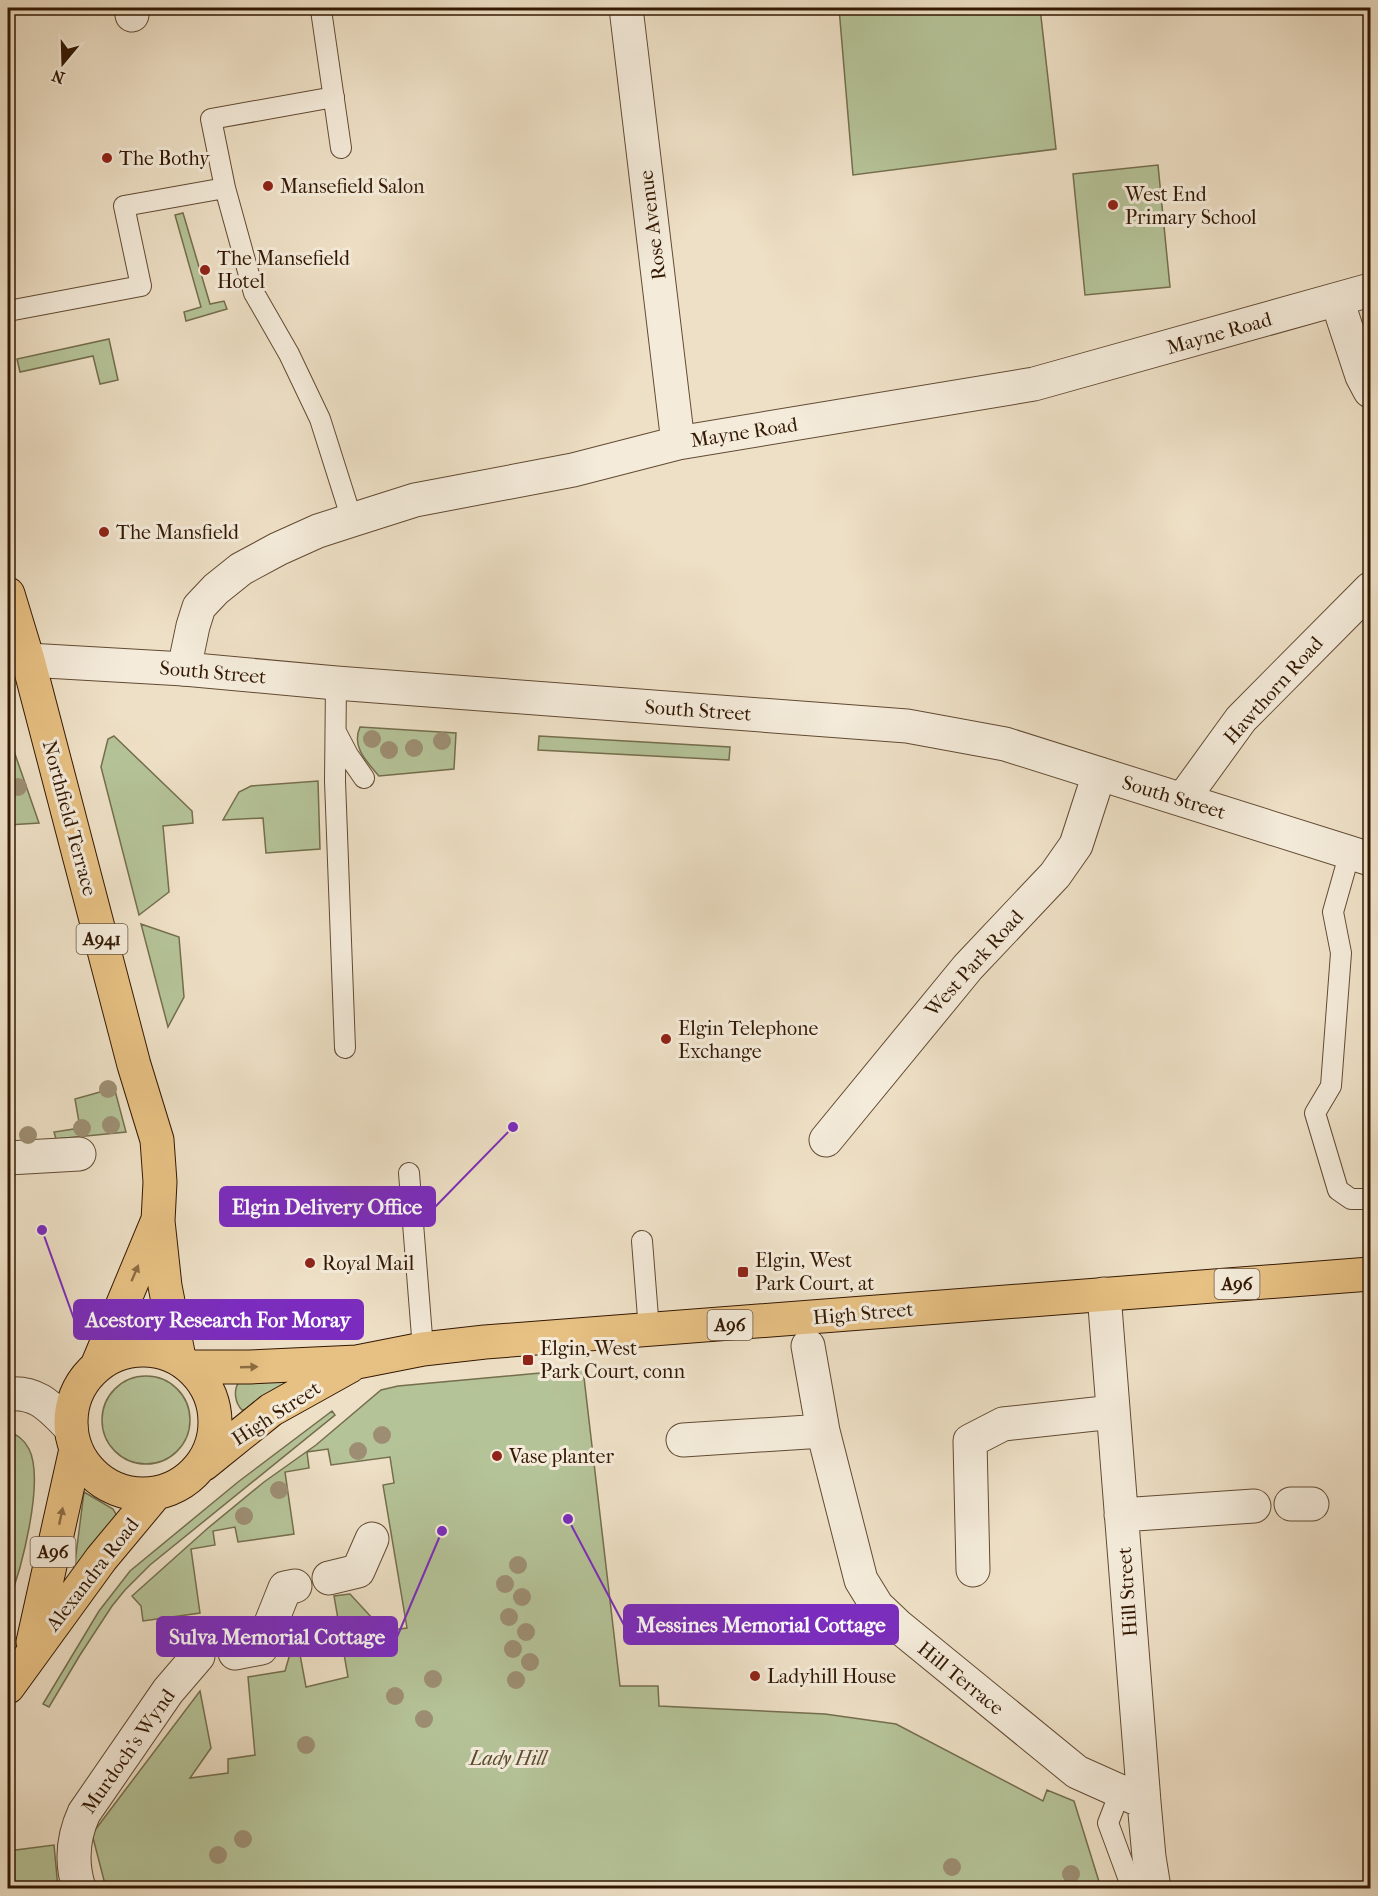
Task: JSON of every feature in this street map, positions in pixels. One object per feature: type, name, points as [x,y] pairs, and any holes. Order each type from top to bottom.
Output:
[{"type":"main road","name":"A941","points":[[8,594],[18,661]]},
{"type":"main road","name":"Northfield Terrace","points":[[18,661],[157,1140],[160,1182],[158,1221],[165,1286],[185,1363]]},
{"type":"main road","name":"Northfield Terrace","points":[[97,1366],[158,1221]]},
{"type":"main road","name":"High Street","points":[[185,1363],[249,1367],[357,1362],[423,1349],[485,1342],[1371,1274]]},
{"type":"main road","name":"A96","points":[[145,1349],[162,1352],[185,1363],[203,1381],[212,1398],[216,1417],[214,1436],[208,1454],[198,1469],[179,1485],[156,1493],[136,1494],[117,1489],[100,1479],[86,1465],[74,1438],[72,1410],[85,1379],[97,1366],[128,1351],[145,1349]]},
{"type":"main road","name":"High Street","points":[[198,1469],[271,1410],[357,1362]]},
{"type":"main road","name":"Alexandra Road","points":[[30,1655],[74,1438]]},
{"type":"main road","name":"Alexandra Road","points":[[8,1687],[101,1559],[156,1493]]},
{"type":"street","name":"Rose Avenue","points":[[626,8],[678,443]]},
{"type":"street","name":"Mayne Road","points":[[184,669],[199,607],[216,589],[242,569],[278,549],[318,531],[351,520],[415,501],[573,470],[678,443],[1034,384],[1371,290]]},
{"type":"street","points":[[1336,300],[1362,376],[1371,391]]},
{"type":"street","name":"Hawthorn Road","points":[[1183,799],[1241,719],[1371,589]]},
{"type":"street","name":"South Street","points":[[18,661],[184,669],[907,726],[1005,744],[1360,856]]},
{"type":"street","name":"West Park Road","points":[[825,1140],[968,967],[1055,875],[1076,845],[1099,774]]},
{"type":"street","points":[[8,1158],[79,1154]]},
{"type":"street","name":"Hill Street","points":[[1104,1294],[1121,1515],[1132,1797],[1149,1857],[1154,1888]]},
{"type":"street","name":"Hill Terrace","points":[[808,1346],[823,1431],[861,1580],[877,1606],[897,1625],[1077,1772],[1132,1797]]},
{"type":"street","points":[[8,1394],[25,1394],[38,1398],[74,1438]]},
{"type":"street","points":[[973,1570],[970,1440],[1003,1425],[1113,1412]]},
{"type":"street","points":[[683,1440],[823,1431]]},
{"type":"street","points":[[1121,1515],[1254,1506]]},
{"type":"street","points":[[329,1578],[358,1571],[372,1539]]},
{"type":"street","points":[[235,1653],[261,1648],[285,1588],[295,1586]]},
{"type":"street","name":"Murdoch's Wynd","points":[[79,1888],[75,1875],[74,1851],[76,1830],[84,1814],[168,1691],[198,1656]]},
{"type":"lane","points":[[321,10],[341,148]]},
{"type":"lane","points":[[334,98],[212,119],[225,188],[254,292],[289,354],[320,419],[351,520]]},
{"type":"lane","points":[[8,311],[141,286],[124,206],[225,188]]},
{"type":"lane","points":[[336,682],[335,781],[345,1048]]},
{"type":"lane","points":[[335,729],[348,755],[364,778]]},
{"type":"lane","points":[[1360,856],[1333,912],[1341,953],[1330,1086],[1315,1113],[1338,1190],[1351,1199],[1371,1199]]},
{"type":"lane","points":[[409,1173],[423,1349]]},
{"type":"lane","points":[[642,1241],[649,1330]]},
{"type":"lane","points":[[1132,1797],[1108,1823],[1129,1880],[1154,1888]]},
{"type":"green space","points":[[839,8],[1040,8],[1056,149],[853,175]]},
{"type":"green space","points":[[1158,165],[1170,287],[1085,295],[1073,174]]},
{"type":"green space","points":[[183,213],[210,304],[224,301],[227,309],[186,321],[184,312],[201,307],[175,215]]},
{"type":"green space","points":[[109,339],[118,380],[100,384],[93,356],[20,372],[17,359]]},
{"type":"green space","points":[[360,727],[456,733],[454,769],[379,776],[365,760],[359,748],[357,741]]},
{"type":"green space","points":[[8,734],[39,823],[8,825]]},
{"type":"green space","points":[[114,736],[192,811],[193,823],[163,826],[169,892],[139,915],[101,767],[108,739]]},
{"type":"green space","points":[[539,736],[730,747],[729,760],[538,750]]},
{"type":"green space","points":[[318,781],[320,849],[266,853],[263,818],[223,820],[239,792],[251,786]]},
{"type":"green space","points":[[141,924],[179,937],[184,997],[168,1027]]},
{"type":"green space","points":[[113,1083],[126,1132],[56,1139],[54,1132],[80,1128],[75,1099],[100,1092]]},
{"type":"green space","name":"Lady Hill","points":[[583,1369],[620,1686],[658,1686],[659,1706],[825,1714],[896,1724],[1043,1801],[1047,1790],[1074,1801],[1101,1888],[106,1888],[92,1834],[200,1691],[211,1748],[190,1778],[228,1773],[228,1759],[255,1755],[248,1677],[285,1671],[296,1633],[306,1687],[348,1677],[334,1596],[350,1594],[384,1631],[407,1628],[383,1485],[394,1483],[390,1457],[331,1465],[328,1449],[307,1452],[309,1468],[285,1472],[294,1534],[238,1542],[235,1527],[213,1531],[215,1545],[191,1549],[200,1613],[143,1621],[141,1606],[132,1596],[208,1528],[264,1482],[316,1445],[381,1390],[398,1386]]},
{"type":"green space","points":[[146,1376],[171,1383],[183,1395],[190,1420],[183,1445],[171,1457],[146,1464],[121,1457],[109,1445],[102,1420],[109,1395],[121,1383]]},
{"type":"green space","points":[[294,1381],[256,1408],[242,1410],[236,1400],[235,1393],[239,1382]]},
{"type":"green space","points":[[332,1411],[335,1415],[150,1565],[125,1590],[80,1655],[49,1707],[43,1704],[99,1611],[130,1571],[238,1482]]},
{"type":"green space","points":[[8,1431],[20,1438],[29,1449],[33,1463],[34,1482],[33,1503],[25,1549],[8,1603]]},
{"type":"green space","points":[[84,1492],[113,1509],[116,1514],[114,1522],[74,1570]]},
{"type":"green space","points":[[54,1845],[58,1888],[8,1888],[8,1851]]},
{"type":"place","name":"The Bothy","points":[[107,158]]},
{"type":"place","name":"Mansefield Salon","points":[[268,186]]},
{"type":"place","name":"West End Primary School","points":[[1113,205]]},
{"type":"place","name":"The Mansefield Hotel","points":[[205,270]]},
{"type":"place","name":"The Mansfield","points":[[104,532]]},
{"type":"place","name":"Elgin Telephone Exchange","points":[[666,1039]]},
{"type":"place","name":"Elgin Delivery Office","points":[[513,1127]]},
{"type":"place","name":"Acestory Research For Moray","points":[[42,1230]]},
{"type":"place","name":"Royal Mail","points":[[310,1263]]},
{"type":"place","name":"Elgin, West Park Court, at","points":[[743,1272]]},
{"type":"place","name":"Elgin, West Park Court, conn","points":[[528,1360]]},
{"type":"place","name":"Vase planter","points":[[497,1456]]},
{"type":"place","name":"Messines Memorial Cottage","points":[[568,1519]]},
{"type":"place","name":"Sulva Memorial Cottage","points":[[442,1531]]},
{"type":"place","name":"Ladyhill House","points":[[755,1676]]}]
